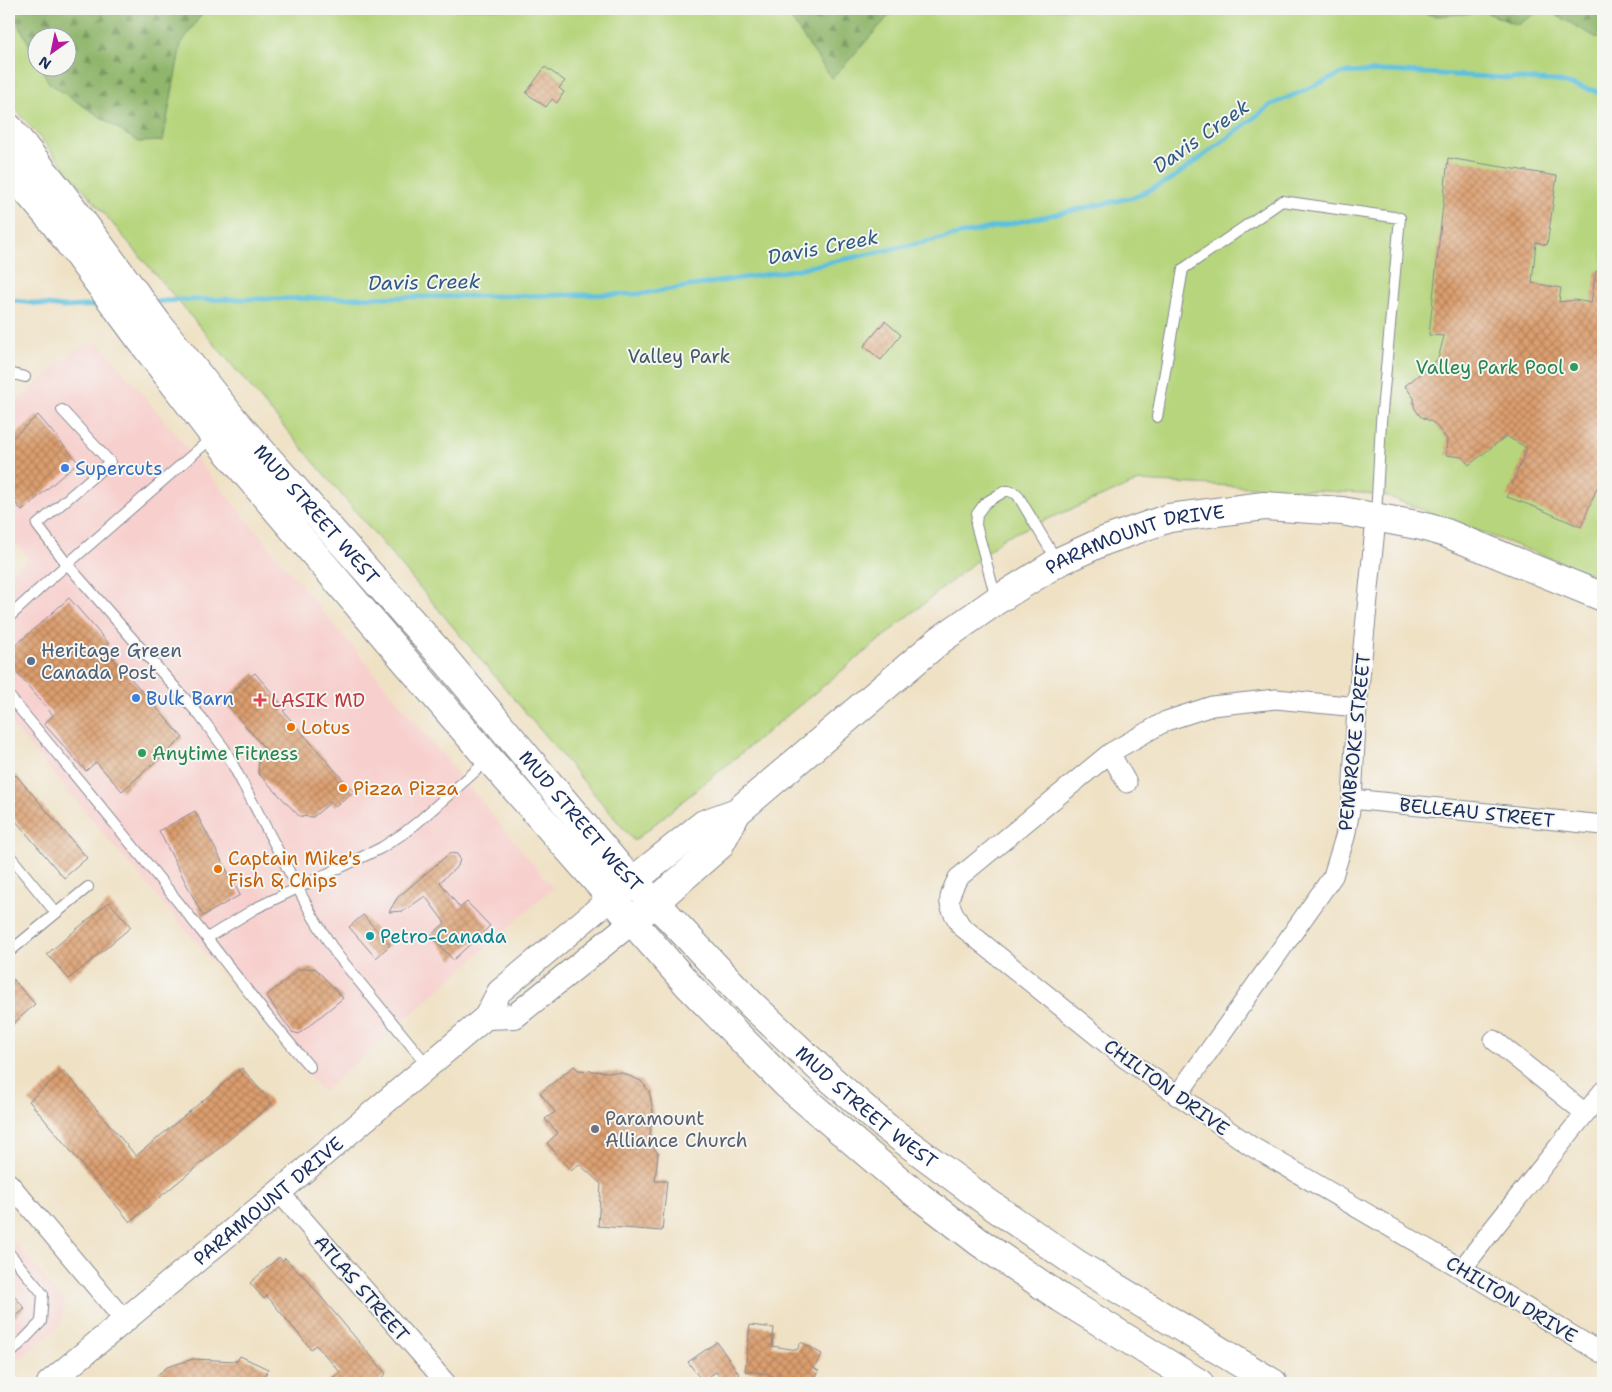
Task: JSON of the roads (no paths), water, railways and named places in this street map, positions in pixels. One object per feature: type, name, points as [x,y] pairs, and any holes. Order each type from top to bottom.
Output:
[{"type":"main road","name":"MUD STREET WEST","points":[[9,128],[52,201],[148,330],[214,436],[489,759],[690,987],[786,1084],[902,1183],[979,1242],[1061,1298],[1198,1383]]},
{"type":"main road","name":"MUD STREET WEST","points":[[9,170],[52,201]]},
{"type":"main road","name":"MUD STREET WEST","points":[[148,330],[233,419],[443,657],[619,867],[751,1004],[832,1080],[886,1127],[987,1202],[1077,1264],[1274,1383]]},
{"type":"main road","name":"PARAMOUNT DRIVE","points":[[611,898],[704,824],[737,812],[940,640],[997,600],[1058,562],[1104,541],[1169,518],[1264,506],[1342,511],[1376,519],[1422,526],[1446,533],[1603,597]]},
{"type":"main road","name":"PARAMOUNT DRIVE","points":[[632,922],[719,846],[737,812]]},
{"type":"street","name":"PEMBROKE STREET","points":[[1177,1096],[1333,876],[1345,837],[1352,800],[1357,707],[1376,519]]},
{"type":"street","name":"CHILTON DRIVE","points":[[1357,707],[1276,699],[1212,706],[1166,721],[1110,753],[958,878],[949,893],[950,908],[961,926],[1126,1059],[1177,1096],[1251,1146],[1603,1354]]},
{"type":"street","points":[[1110,753],[1127,783]]},
{"type":"street","name":"BELLEAU STREET","points":[[1352,800],[1603,825]]},
{"type":"street","name":"PARAMOUNT DRIVE","points":[[49,1383],[486,1017],[499,992],[611,898]]},
{"type":"street","name":"PARAMOUNT DRIVE","points":[[486,1017],[515,1016],[632,922]]},
{"type":"street","points":[[1494,1040],[1585,1113]]},
{"type":"street","points":[[1462,1269],[1603,1091]]},
{"type":"street","points":[[9,1183],[124,1320]]},
{"type":"street","name":"ATLAS STREET","points":[[279,1192],[446,1383]]},
{"type":"lane","points":[[1157,417],[1183,269],[1282,201],[1400,218],[1381,422],[1376,519]]},
{"type":"lane","points":[[9,373],[25,377]]},
{"type":"lane","points":[[62,410],[110,462],[37,525],[67,564],[200,716],[224,748],[312,916],[335,952],[428,1066]]},
{"type":"lane","points":[[9,617],[214,436]]},
{"type":"lane","points":[[997,600],[976,525],[977,514],[985,503],[1005,491],[1009,490],[1018,494],[1058,562]]},
{"type":"lane","points":[[9,696],[98,802],[207,938],[257,1005],[310,1067]]},
{"type":"lane","points":[[207,938],[256,908],[381,848],[404,833],[489,759]]},
{"type":"lane","points":[[9,856],[56,913]]},
{"type":"lane","points":[[9,952],[88,887]]},
{"type":"lane","points":[[9,1253],[43,1294],[41,1322],[9,1353]]},
{"type":"waterway","name":"Davis Creek","points":[[153,302],[179,300],[639,294],[794,270],[1135,197],[1172,179],[1271,105],[1343,73],[1388,71],[1556,81],[1603,93]]},
{"type":"waterway","name":"Davis Creek","points":[[9,298],[16,301],[63,307],[104,305]]},
{"type":"place","name":"Valley Park Pool","points":[[1574,367]]},
{"type":"place","name":"Supercuts","points":[[65,468]]},
{"type":"place","name":"Heritage Green Canada Post","points":[[31,661]]},
{"type":"place","name":"Bulk Barn","points":[[136,698]]},
{"type":"place","name":"LASIK MD","points":[[260,700]]},
{"type":"place","name":"Lotus","points":[[291,727]]},
{"type":"place","name":"Anytime Fitness","points":[[142,753]]},
{"type":"place","name":"Pizza Pizza","points":[[343,788]]},
{"type":"place","name":"Captain Mike's Fish & Chips","points":[[218,869]]},
{"type":"place","name":"Petro-Canada","points":[[370,936]]},
{"type":"place","name":"Paramount Alliance Church","points":[[595,1129]]},
{"type":"park label","name":"Valley Park","points":[[679,356]]}]
